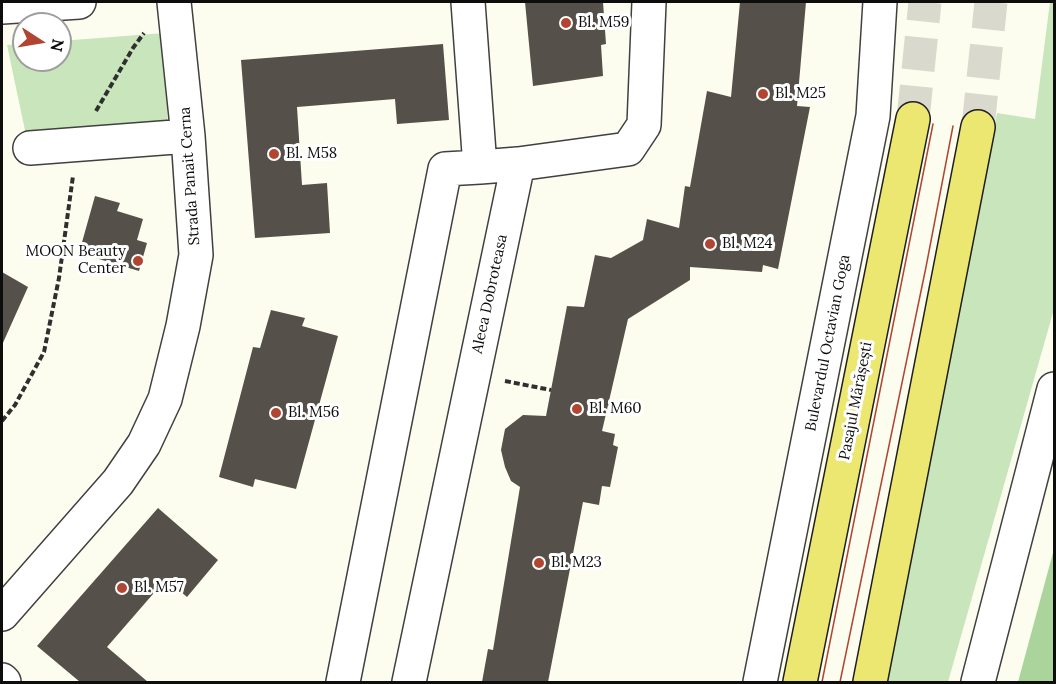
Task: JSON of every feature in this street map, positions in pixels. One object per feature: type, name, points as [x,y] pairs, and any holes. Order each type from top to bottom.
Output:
[{"type":"main road","name":"Pasajul Mărășești","points":[[800,682],[913,119]]},
{"type":"main road","points":[[870,682],[978,128]]},
{"type":"street","points":[[2,7],[79,2]]},
{"type":"street","name":"Strada Panait Cerna","points":[[2,614],[118,483],[144,444],[165,399],[183,326],[196,255],[188,136],[174,2]]},
{"type":"street","points":[[468,2],[480,167]]},
{"type":"street","points":[[343,682],[445,169],[518,164],[628,149],[644,124],[649,2]]},
{"type":"street","name":"Bulevardul Octavian Goga","points":[[760,682],[873,116],[880,2]]},
{"type":"street","points":[[30,148],[188,136]]},
{"type":"street","name":"Aleea Dobroteasa","points":[[409,682],[518,164]]},
{"type":"street","points":[[978,682],[1054,389]]},
{"type":"path","points":[[2,421],[15,405],[44,352],[59,278],[77,144],[133,48],[147,30]]},
{"type":"path","points":[[473,374],[551,390]]},
{"type":"path","points":[[608,403],[624,406]]},
{"type":"green space","points":[[1050,2],[1054,2],[1054,309],[948,682],[884,682],[997,113],[1035,119]]},
{"type":"green space","points":[[164,33],[168,131],[27,140],[13,72],[72,72],[72,40]]},
{"type":"green space","points":[[7,45],[12,45],[12,69]]},
{"type":"green space","points":[[1054,549],[1054,682],[1018,682]]},
{"type":"building","name":"Bl. M59","points":[[525,2],[603,2],[606,44],[601,45],[603,76],[533,86]]},
{"type":"building","points":[[740,2],[806,2],[797,106],[810,107],[778,269],[763,265],[762,272],[690,267],[690,280],[628,319],[602,431],[615,434],[613,445],[618,447],[610,487],[602,486],[599,505],[583,502],[548,682],[482,682],[488,649],[493,650],[520,487],[511,481],[505,467],[501,450],[505,429],[523,415],[546,416],[567,306],[584,307],[595,255],[611,258],[643,240],[647,219],[679,228],[685,186],[690,187],[707,91],[731,97]]},
{"type":"building","name":"Bl. M58","points":[[443,44],[449,120],[397,124],[395,99],[297,107],[302,185],[327,183],[330,233],[255,238],[241,60]]},
{"type":"building","points":[[95,196],[120,203],[117,211],[143,219],[137,240],[147,243],[139,271],[79,253]]},
{"type":"building","points":[[2,272],[28,287],[2,345]]},
{"type":"building","name":"Bl. M56","points":[[271,310],[305,318],[302,326],[338,336],[296,489],[255,479],[253,487],[219,477],[253,347],[260,348]]},
{"type":"building","name":"Bl. M57","points":[[158,508],[218,560],[187,597],[166,579],[107,647],[148,682],[80,682],[37,646]]},
{"type":"tunnel","points":[[913,119],[925,2]]},
{"type":"tunnel","points":[[978,127],[991,2]]},
{"type":"tram line","points":[[822,682],[933,124]]},
{"type":"tram line","points":[[840,682],[953,126]]},
{"type":"place","name":"Bl. M59","points":[[566,23]]},
{"type":"place","name":"Bl. M25","points":[[763,94]]},
{"type":"place","name":"Bl. M58","points":[[274,154]]},
{"type":"place","name":"Bl. M24","points":[[710,244]]},
{"type":"place","name":"MOON Beauty Center","points":[[138,261]]},
{"type":"place","name":"Bl. M60","points":[[577,409]]},
{"type":"place","name":"Bl. M56","points":[[276,413]]},
{"type":"place","name":"Bl. M23","points":[[539,563]]},
{"type":"place","name":"Bl. M57","points":[[122,588]]}]
